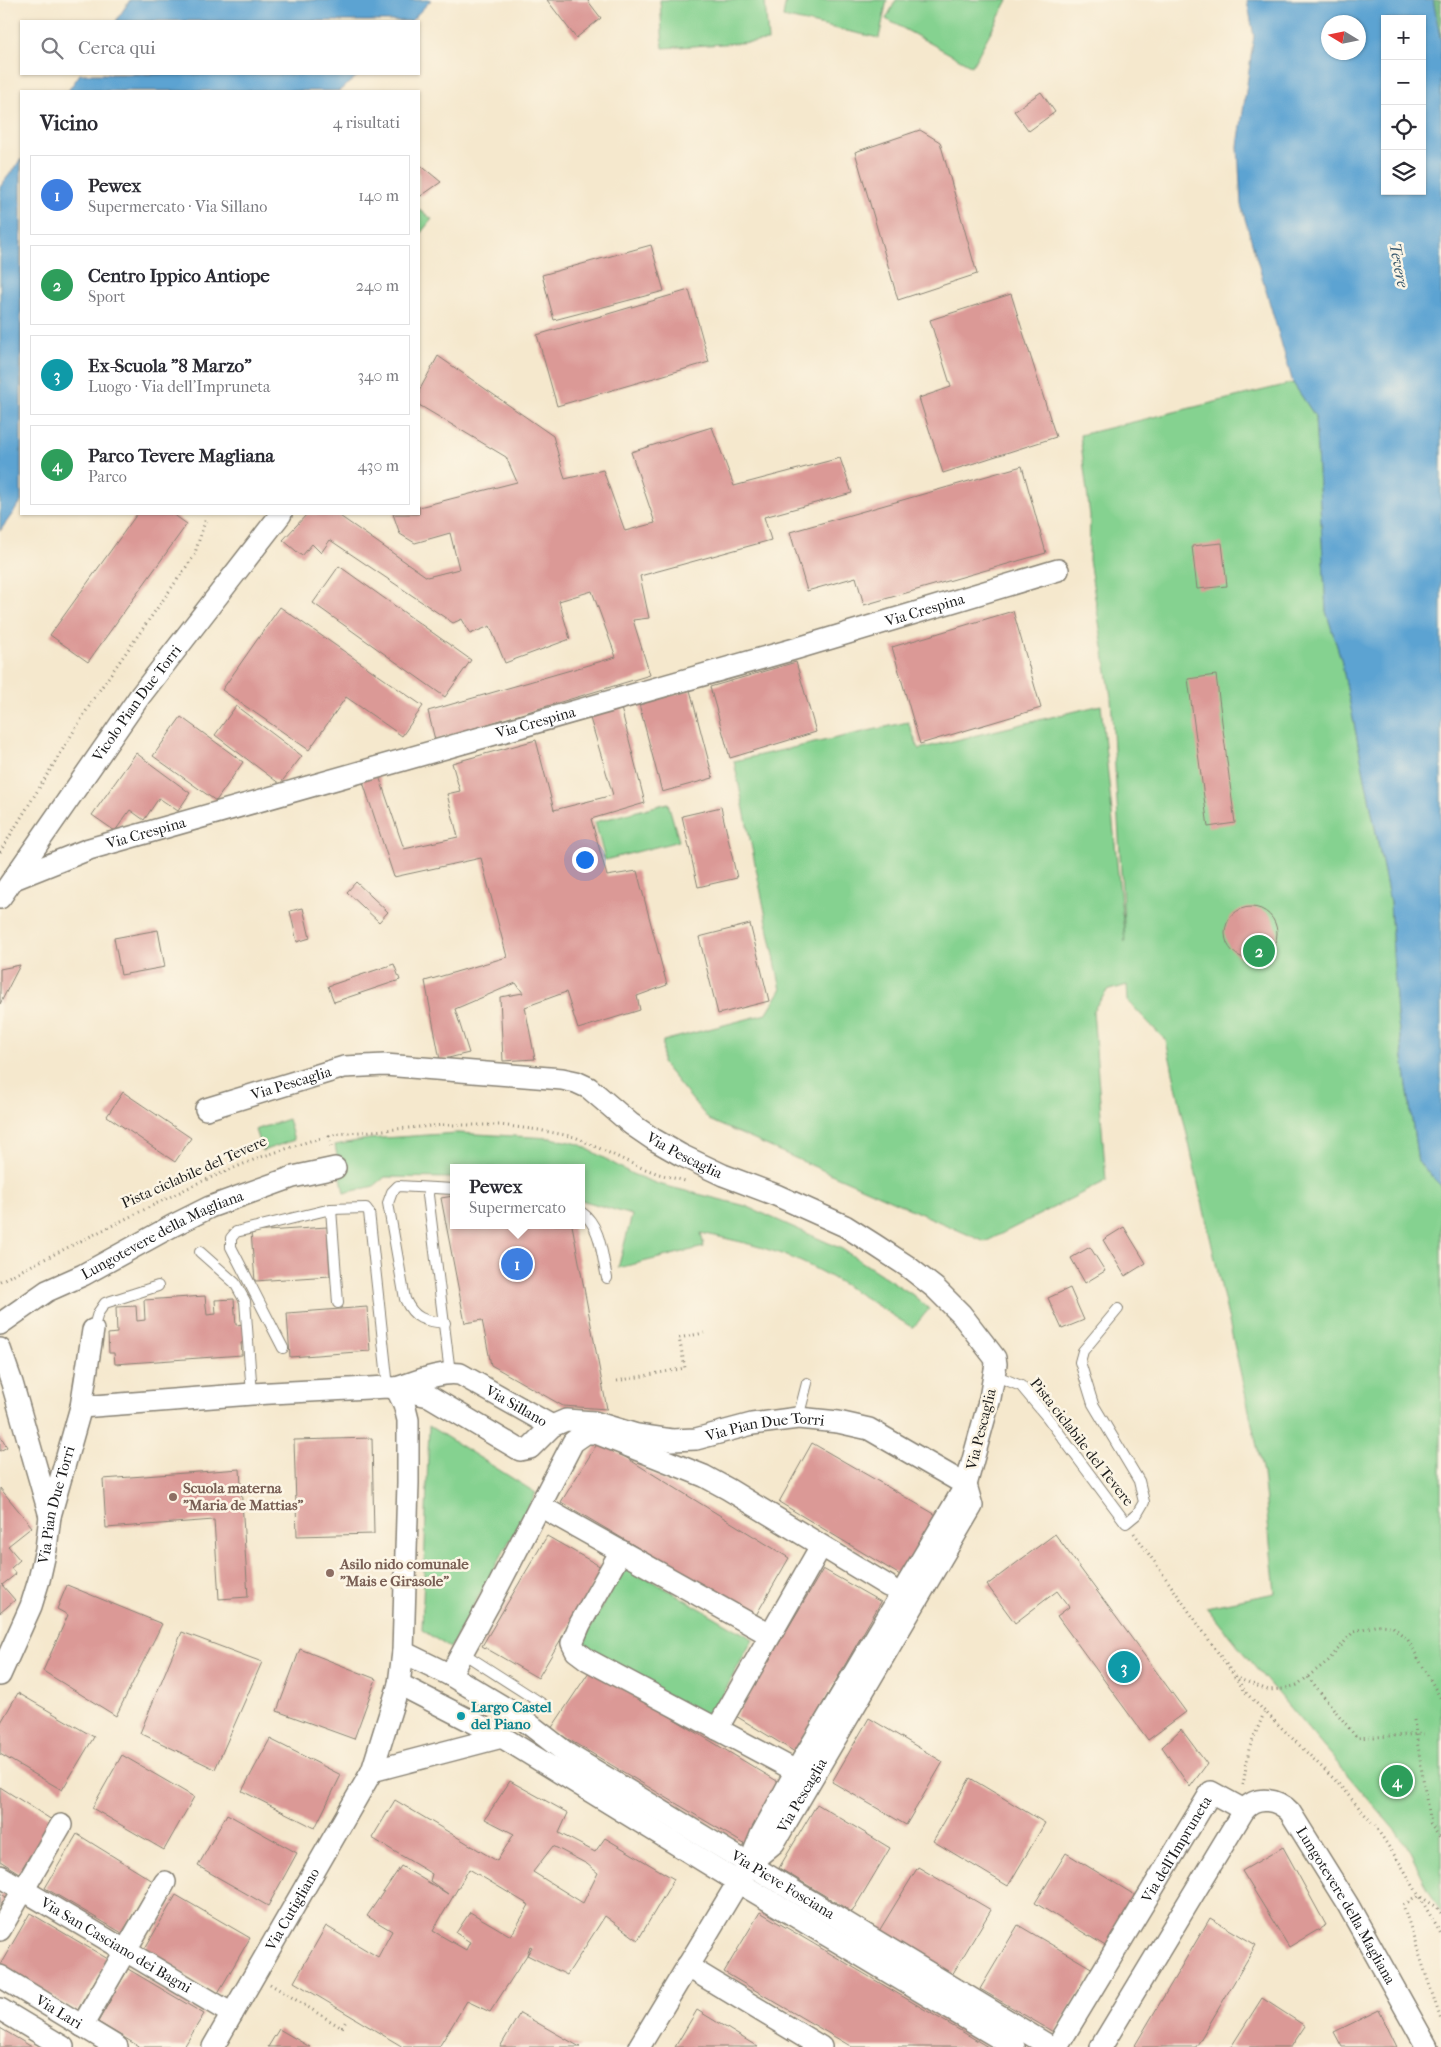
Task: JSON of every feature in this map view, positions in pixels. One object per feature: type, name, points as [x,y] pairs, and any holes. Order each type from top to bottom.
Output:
[{"type":"street","name":"Vicolo Pian Due Torri","points":[[0,898],[140,696],[280,515]]},
{"type":"street","name":"Via Crespina","points":[[14,878],[89,849],[798,648],[1058,570]]},
{"type":"street","name":"Via Pescaglia","points":[[206,1109],[344,1067],[384,1065],[562,1079],[576,1082],[589,1088],[631,1124],[667,1147],[723,1175],[776,1195],[845,1226],[907,1266],[935,1288],[961,1314],[995,1358],[994,1375],[966,1486],[796,1771],[760,1835],[749,1864],[640,2047]]},
{"type":"street","name":"Lungotevere della Magliana","points":[[0,1324],[47,1291],[210,1208],[293,1177],[335,1168]]},
{"type":"street","name":"Via Pian Due Torri","points":[[0,1674],[20,1634],[36,1593],[46,1550],[50,1516],[81,1407],[93,1330]]},
{"type":"street","points":[[0,1349],[12,1383],[50,1516]]},
{"type":"street","name":"Via Sillano","points":[[81,1407],[252,1394],[392,1388],[450,1373],[460,1374],[552,1426],[530,1448],[520,1450],[429,1396],[392,1388]]},
{"type":"street","points":[[372,1771],[399,1684],[403,1652],[408,1420],[404,1404],[392,1388]]},
{"type":"street","name":"Via Pian Due Torri","points":[[552,1426],[566,1420],[594,1422],[637,1435],[672,1440],[696,1439],[752,1424],[798,1418],[838,1422],[869,1429],[966,1486]]},
{"type":"street","points":[[403,1652],[450,1675],[573,1442],[586,1433],[596,1433],[704,1476],[888,1586]]},
{"type":"street","name":"Via Pescaglia","points":[[749,1864],[774,1843],[972,1506],[966,1486]]},
{"type":"street","points":[[540,1506],[770,1635]]},
{"type":"street","points":[[717,1729],[821,1546]]},
{"type":"street","points":[[621,1551],[580,1624],[572,1643],[576,1651],[588,1660],[796,1771]]},
{"type":"street","name":"Via Pieve Fosciana","points":[[450,1675],[520,1717],[570,1754],[1050,2047]]},
{"type":"street","points":[[399,1684],[502,1737]]},
{"type":"street","points":[[372,1771],[502,1737]]},
{"type":"street","name":"Via Pieve Fosciana","points":[[502,1737],[738,1882],[1014,2047]]},
{"type":"street","name":"Via Cutigliano","points":[[213,2047],[372,1771]]},
{"type":"street","name":"Via dell'Impruneta","points":[[1057,2047],[1211,1792],[1244,1810]]},
{"type":"street","name":"Lungotevere della Magliana","points":[[1244,1810],[1249,1804],[1268,1800],[1283,1804],[1290,1812],[1348,1905],[1427,2047]]},
{"type":"street","points":[[1101,2047],[1244,1810]]},
{"type":"street","points":[[0,1930],[61,1825]]},
{"type":"street","name":"Via San Casciano dei Bagni","points":[[0,1876],[232,2014]]},
{"type":"street","points":[[82,2026],[165,1882]]},
{"type":"street","points":[[687,1966],[821,2047]]},
{"type":"street","name":"Via Lari","points":[[0,1976],[117,2047]]},
{"type":"street","points":[[0,2009],[63,2047]]},
{"type":"lane","points":[[445,1323],[429,1322],[411,1312],[405,1299],[388,1203],[392,1192],[398,1186],[450,1189]]},
{"type":"lane","points":[[429,1188],[428,1195],[450,1373]]},
{"type":"lane","points":[[283,1348],[231,1247],[232,1238],[236,1232],[331,1209],[360,1206],[366,1208],[369,1212],[392,1388]]},
{"type":"lane","points":[[331,1209],[338,1303]]},
{"type":"lane","points":[[585,1215],[598,1236],[606,1278]]},
{"type":"lane","points":[[200,1252],[235,1283],[245,1301],[252,1394]]},
{"type":"lane","points":[[93,1330],[98,1313],[105,1303],[158,1286]]},
{"type":"lane","points":[[1118,1309],[1083,1351],[1080,1362],[1092,1404],[1140,1481],[1144,1502],[1137,1514],[1126,1523]]},
{"type":"lane","name":"Pista ciclabile del Tevere","points":[[994,1375],[1021,1386],[1047,1417],[1126,1523]]},
{"type":"lane","points":[[798,1418],[807,1382]]},
{"type":"lane","points":[[463,1653],[544,1705]]},
{"type":"path","points":[[0,852],[96,695],[194,556],[206,518]]},
{"type":"path","name":"Pista ciclabile del Tevere","points":[[0,1281],[198,1183],[258,1158],[337,1134],[444,1125],[500,1125],[531,1129],[575,1137],[637,1166],[691,1182]]},
{"type":"path","points":[[617,1381],[685,1368],[680,1338],[704,1333]]},
{"type":"path","name":"Pista ciclabile del Tevere","points":[[1126,1523],[1233,1677],[1264,1712],[1335,1780],[1362,1809],[1390,1848],[1441,1934]]},
{"type":"path","points":[[1233,1677],[1268,1690],[1283,1689],[1297,1685],[1328,1661],[1354,1631],[1379,1625],[1392,1626],[1408,1640],[1441,1698]]},
{"type":"path","points":[[1308,1677],[1357,1738],[1424,1734]]},
{"type":"path","points":[[1244,1783],[1249,1748],[1264,1712]]},
{"type":"path","points":[[1414,1720],[1430,1824],[1441,1839]]},
{"type":"path","points":[[1441,1912],[1437,1907],[1419,1896],[1403,1905],[1441,2020]]},
{"type":"path","points":[[254,1975],[342,2028],[347,2019]]},
{"type":"green space","points":[[660,0],[765,0],[768,41],[663,48]]},
{"type":"green space","points":[[786,0],[887,0],[879,38],[783,17]]},
{"type":"green space","points":[[896,0],[1008,0],[972,66],[886,19]]},
{"type":"green space","points":[[1433,0],[1441,0],[1441,42],[1433,4]]},
{"type":"green space","points":[[420,210],[432,219],[420,234]]},
{"type":"green space","points":[[1293,383],[1315,416],[1326,611],[1341,659],[1390,902],[1397,1016],[1418,1162],[1441,1186],[1441,1914],[1405,1842],[1206,1607],[1275,1593],[1263,1473],[1166,1041],[1128,1001],[1127,985],[1107,991],[1093,1010],[1106,1181],[985,1242],[709,1120],[662,1063],[663,1041],[766,1014],[781,990],[734,761],[908,722],[919,749],[1101,705],[1125,942],[1111,697],[1089,560],[1090,516],[1080,435]]},
{"type":"green space","points":[[668,803],[679,841],[605,860],[595,822]]},
{"type":"green space","points":[[288,1119],[294,1140],[262,1151],[255,1130]]},
{"type":"green space","points":[[457,1133],[551,1138],[579,1144],[632,1174],[658,1184],[746,1206],[842,1249],[913,1295],[929,1309],[913,1328],[842,1283],[797,1260],[738,1241],[701,1233],[704,1247],[618,1268],[632,1215],[585,1201],[585,1164],[450,1164],[450,1178],[385,1177],[374,1186],[344,1193],[335,1145],[369,1139]]},
{"type":"green space","points":[[429,1426],[536,1493],[450,1648],[422,1630]]},
{"type":"green space","points":[[625,1565],[753,1639],[709,1720],[580,1646]]},
{"type":"water","points":[[130,0],[431,0],[412,20],[117,20]]},
{"type":"water","name":"Tevere","points":[[1247,0],[1433,0],[1441,42],[1441,1186],[1418,1162],[1397,1016],[1390,902],[1341,659],[1326,611],[1315,416],[1293,383],[1241,205],[1238,146],[1254,36]]},
{"type":"water","points":[[79,75],[359,75],[340,90],[69,90]]},
{"type":"water","points":[[20,160],[20,503],[0,531],[0,187]]},
{"type":"building","points":[[547,0],[589,0],[601,18],[576,38]]},
{"type":"building","points":[[1041,92],[1055,112],[1029,131],[1014,111]]},
{"type":"building","points":[[920,130],[940,142],[977,274],[898,300],[855,152]]},
{"type":"building","points":[[420,165],[441,182],[420,195]]},
{"type":"building","points":[[651,245],[664,291],[554,320],[542,275]]},
{"type":"building","points":[[689,290],[709,362],[557,406],[537,335]]},
{"type":"building","points":[[1011,294],[1056,437],[943,473],[919,398],[951,387],[930,320]]},
{"type":"building","points":[[438,356],[553,436],[565,479],[603,470],[625,531],[655,523],[631,452],[712,427],[734,486],[840,458],[852,493],[764,517],[771,540],[640,576],[649,618],[633,620],[650,675],[435,740],[428,711],[616,657],[592,591],[559,601],[570,639],[505,663],[490,626],[470,634],[462,619],[453,623],[330,540],[321,553],[312,544],[302,556],[283,540],[306,515],[338,515],[427,577],[459,569],[450,533],[415,543],[400,534],[393,515],[420,515],[420,507],[517,482],[506,457],[420,406],[420,389]]},
{"type":"building","points":[[1022,466],[1046,553],[864,605],[856,577],[807,591],[790,532]]},
{"type":"building","points":[[136,515],[174,515],[187,524],[88,662],[50,635]]},
{"type":"building","points":[[1222,543],[1227,586],[1197,589],[1192,546]]},
{"type":"building","points":[[339,566],[471,660],[445,697],[313,603]]},
{"type":"building","points":[[280,607],[423,706],[402,736],[346,697],[309,750],[222,690]]},
{"type":"building","points":[[1013,611],[1041,708],[920,744],[892,647]]},
{"type":"building","points":[[796,662],[816,732],[730,758],[710,687]]},
{"type":"building","points":[[1216,675],[1235,823],[1208,827],[1188,679]]},
{"type":"building","points":[[690,690],[713,778],[662,792],[639,704]]},
{"type":"building","points":[[620,704],[645,803],[591,819],[607,876],[637,871],[667,985],[637,996],[640,1010],[578,1029],[566,992],[525,1007],[535,1059],[503,1061],[500,997],[523,993],[516,983],[455,1009],[469,1053],[440,1060],[425,981],[507,957],[481,858],[394,877],[362,779],[379,776],[404,849],[458,837],[447,794],[460,791],[452,763],[536,740],[554,810],[613,795],[589,715]]},
{"type":"building","points":[[236,706],[302,756],[280,784],[215,735]]},
{"type":"building","points":[[181,717],[243,762],[216,801],[153,756]]},
{"type":"building","points":[[136,753],[190,793],[178,811],[159,798],[144,820],[130,810],[115,831],[92,815]]},
{"type":"building","points":[[721,807],[737,878],[698,887],[682,816]]},
{"type":"building","points":[[356,882],[388,912],[379,922],[347,892]]},
{"type":"building","points":[[1246,907],[1256,907],[1270,914],[1277,928],[1277,938],[1270,952],[1256,959],[1246,959],[1236,955],[1229,948],[1225,938],[1225,928],[1229,918],[1236,911]]},
{"type":"building","points":[[303,908],[310,938],[297,942],[290,911]]},
{"type":"building","points":[[750,924],[769,1001],[718,1014],[699,937]]},
{"type":"building","points":[[158,930],[165,967],[121,975],[114,938]]},
{"type":"building","points":[[394,964],[400,980],[334,1002],[328,986]]},
{"type":"building","points":[[20,965],[0,1004],[0,969]]},
{"type":"building","points":[[123,1092],[191,1138],[175,1162],[107,1116]]},
{"type":"building","points":[[450,1196],[450,1229],[573,1229],[607,1409],[563,1406],[491,1365],[482,1320],[465,1323],[441,1198]]},
{"type":"building","points":[[327,1227],[330,1276],[255,1281],[251,1232]]},
{"type":"building","points":[[1124,1227],[1146,1263],[1125,1276],[1103,1240]]},
{"type":"building","points":[[1090,1247],[1105,1271],[1085,1283],[1071,1258]]},
{"type":"building","points":[[1070,1288],[1084,1320],[1062,1329],[1048,1298]]},
{"type":"building","points":[[205,1296],[207,1315],[216,1314],[215,1300],[234,1299],[236,1325],[245,1324],[246,1342],[241,1343],[242,1355],[115,1364],[114,1353],[109,1353],[108,1334],[117,1333],[116,1307],[136,1306],[137,1321],[145,1320],[144,1300]]},
{"type":"building","points":[[367,1307],[370,1351],[290,1357],[287,1313]]},
{"type":"building","points":[[0,1435],[7,1447],[0,1451]]},
{"type":"building","points":[[372,1438],[374,1534],[297,1536],[294,1440]]},
{"type":"building","points":[[599,1441],[789,1558],[755,1617],[561,1502]]},
{"type":"building","points":[[812,1443],[938,1516],[900,1575],[779,1502]]},
{"type":"building","points":[[240,1469],[248,1597],[219,1599],[214,1520],[106,1528],[103,1479]]},
{"type":"building","points":[[0,1488],[32,1527],[8,1546],[20,1560],[11,1568],[16,1574],[2,1585],[15,1600],[0,1613]]},
{"type":"building","points":[[1055,1534],[1186,1712],[1148,1740],[1057,1616],[1069,1607],[1057,1591],[1015,1623],[987,1585]]},
{"type":"building","points":[[547,1536],[603,1568],[538,1678],[482,1646]]},
{"type":"building","points":[[823,1569],[881,1602],[795,1752],[736,1716]]},
{"type":"building","points":[[67,1585],[162,1624],[116,1716],[43,1671],[68,1615],[57,1609]]},
{"type":"building","points":[[182,1632],[262,1662],[215,1769],[140,1733]]},
{"type":"building","points":[[300,1649],[376,1679],[354,1739],[277,1711]]},
{"type":"building","points":[[591,1669],[782,1784],[746,1845],[551,1729]]},
{"type":"building","points":[[18,1693],[94,1737],[62,1790],[0,1754],[0,1724]]},
{"type":"building","points":[[869,1718],[943,1762],[906,1825],[832,1782]]},
{"type":"building","points":[[1181,1729],[1207,1764],[1190,1787],[1162,1747]]},
{"type":"building","points":[[270,1739],[341,1775],[315,1828],[242,1791]]},
{"type":"building","points":[[122,1755],[194,1797],[164,1850],[92,1808]]},
{"type":"building","points":[[970,1778],[1045,1823],[1008,1886],[933,1841]]},
{"type":"building","points":[[510,1781],[568,1813],[559,1833],[595,1852],[605,1838],[674,1879],[638,1940],[605,1916],[567,1975],[527,1955],[490,2012],[467,2001],[439,2047],[403,2047],[294,1982],[326,1926],[378,1957],[392,1931],[367,1916],[401,1866],[448,1894],[430,1881],[432,1874],[372,1838],[395,1800],[497,1861],[514,1834],[485,1819]],"holes":[[[553,1846],[587,1864],[598,1873],[583,1903],[533,1872]],[[469,1869],[529,1905],[511,1936],[470,1912],[456,1933],[470,1942],[466,1950],[433,1931]]]},
{"type":"building","points":[[0,1787],[52,1820],[19,1873],[0,1861]]},
{"type":"building","points":[[817,1804],[890,1848],[852,1912],[779,1868]]},
{"type":"building","points":[[227,1814],[297,1853],[268,1906],[198,1866]]},
{"type":"building","points":[[77,1834],[153,1881],[122,1933],[45,1888]]},
{"type":"building","points":[[1283,1847],[1326,1925],[1289,1947],[1242,1871]]},
{"type":"building","points":[[1066,1853],[1138,1897],[1107,1947],[1035,1903]]},
{"type":"building","points":[[918,1867],[991,1910],[952,1975],[879,1931]]},
{"type":"building","points":[[0,1893],[6,1897],[0,1907]]},
{"type":"building","points":[[176,1895],[250,1938],[218,1993],[144,1950]]},
{"type":"building","points":[[760,1912],[988,2047],[852,2047],[724,1972]]},
{"type":"building","points":[[30,1913],[108,1959],[77,2011],[0,1965]]},
{"type":"building","points":[[1210,1918],[1256,1945],[1196,2047],[1134,2047]]},
{"type":"building","points":[[1018,1925],[1093,1969],[1055,2033],[980,1989]]},
{"type":"building","points":[[128,1969],[204,2014],[184,2047],[140,2047],[98,2022]]},
{"type":"building","points":[[1262,1998],[1305,2026],[1291,2047],[1231,2047]]},
{"type":"building","points":[[697,2010],[758,2047],[675,2047]]},
{"type":"building","points":[[1379,2010],[1397,2047],[1342,2047],[1334,2032]]},
{"type":"building","points":[[520,2013],[580,2047],[500,2047]]},
{"type":"building","points":[[0,2028],[32,2047],[0,2047]]},
{"type":"building","points":[[279,2029],[310,2047],[268,2047]]},
{"type":"place","name":"Centro Ippico Antiope","points":[[1259,951]]},
{"type":"place","name":"Pewex","points":[[517,1264]]},
{"type":"place","name":"Scuola materna \"Maria de Mattias\"","points":[[173,1497]]},
{"type":"place","name":"Asilo nido comunale \"Mais e Girasole\"","points":[[330,1573]]},
{"type":"place","name":"Ex-Scuola \"8 Marzo\"","points":[[1124,1667]]},
{"type":"place","name":"Largo Castel del Piano","points":[[461,1716]]},
{"type":"place","name":"Parco Tevere Magliana","points":[[1397,1781]]}]
